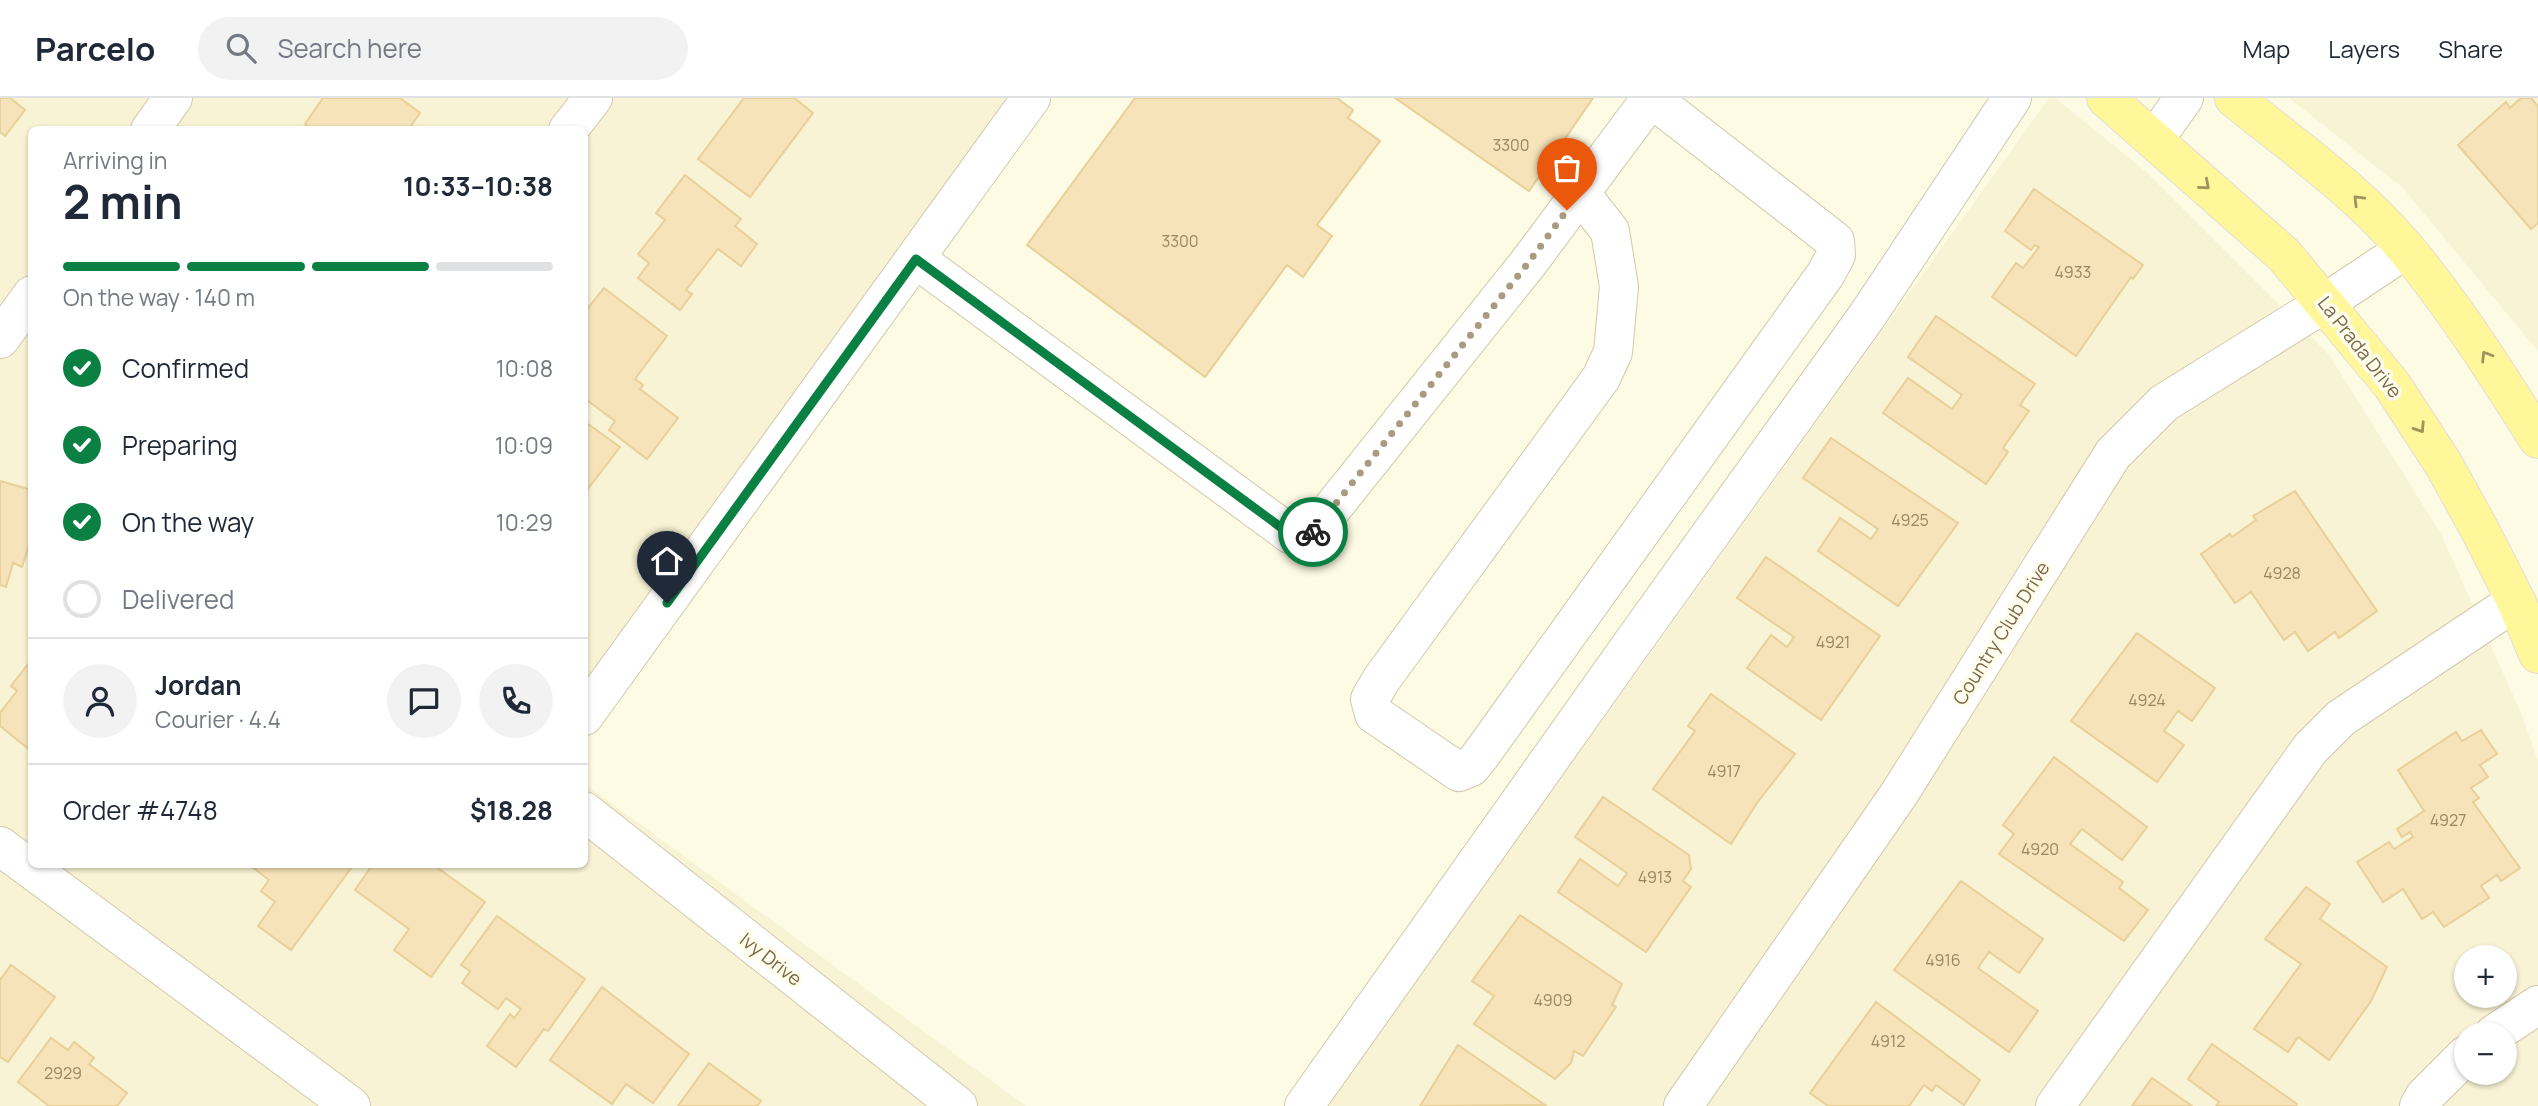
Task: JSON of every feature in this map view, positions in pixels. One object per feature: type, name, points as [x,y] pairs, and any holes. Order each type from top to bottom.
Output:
[{"type":"main road","name":"La Prada Drive","points":[[2106,98],[2284,255],[2392,385],[2444,465],[2516,601],[2538,654]]},
{"type":"main road","points":[[2234,98],[2352,194],[2406,248],[2476,339],[2538,439]]},
{"type":"street","points":[[153,126],[173,98]]},
{"type":"street","points":[[571,126],[593,98]]},
{"type":"street","points":[[588,710],[1031,98]]},
{"type":"street","points":[[916,259],[1301,540],[1310,536],[1529,262],[1580,193],[1651,98],[1835,241],[1836,255],[1825,275],[1480,756],[1471,767],[1458,772],[1374,714],[1370,699],[1381,680],[1601,378],[1613,352],[1619,287],[1610,231],[1580,193]]},
{"type":"street","points":[[1304,1106],[1867,316],[2012,98]]},
{"type":"street","points":[[2154,140],[2184,98]]},
{"type":"street","name":"Country Club Drive","points":[[1683,1106],[1899,794],[2113,454],[2164,403],[2325,303],[2406,248]]},
{"type":"street","points":[[0,339],[28,300]]},
{"type":"street","points":[[2055,1106],[2310,749],[2341,718],[2516,601]]},
{"type":"street","name":"Ivy Drive","points":[[588,814],[958,1106]]},
{"type":"street","points":[[0,846],[28,867]]},
{"type":"street","points":[[30,868],[351,1106]]},
{"type":"street","points":[[2512,1022],[2538,1005]]},
{"type":"street","points":[[2419,1106],[2424,1097],[2454,1067]]},
{"type":"shaded area","points":[[0,98],[1015,98],[588,680],[588,126],[28,126],[28,868],[588,868],[588,786],[1026,1106],[0,1106]]},
{"type":"shaded area","points":[[2049,98],[2055,98],[2144,170],[2329,355],[2441,534],[2521,713],[2538,761],[2538,1106],[1326,1106]]},
{"type":"shaded area","points":[[2289,98],[2538,98],[2538,351],[2402,187]]},
{"type":"building","points":[[0,98],[10,98],[25,110],[5,136],[0,132]]},
{"type":"building","points":[[323,98],[400,98],[420,113],[411,126],[305,124]]},
{"type":"building","points":[[744,98],[794,98],[813,113],[750,197],[698,159]]},
{"type":"building","points":[[1135,98],[1337,98],[1353,110],[1348,118],[1380,141],[1317,225],[1332,236],[1303,277],[1287,265],[1205,377],[1027,245]]},
{"type":"building","points":[[1395,98],[1593,98],[1529,191]]},
{"type":"building","points":[[2521,98],[2531,98],[2538,106],[2538,223],[2531,229],[2458,145],[2506,102],[2510,108]]},
{"type":"building","points":[[685,175],[741,219],[735,226],[757,244],[741,266],[718,249],[686,290],[692,294],[680,310],[638,278],[649,263],[638,254],[665,220],[656,213]]},
{"type":"building","points":[[2034,189],[2143,265],[2133,279],[2131,277],[2076,356],[1992,297],[2016,263],[2023,268],[2039,247],[2035,245],[2031,250],[2005,231]]},
{"type":"building","points":[[604,288],[667,336],[635,379],[643,385],[640,389],[678,418],[647,459],[609,430],[615,421],[588,401],[588,308]]},
{"type":"building","points":[[1936,316],[2035,384],[2020,405],[2029,411],[2003,448],[2008,452],[1986,484],[1883,413],[1908,378],[1952,409],[1962,395],[1908,357]]},
{"type":"building","points":[[588,424],[620,447],[588,489]]},
{"type":"building","points":[[1831,438],[1958,523],[1898,606],[1818,551],[1840,518],[1871,539],[1878,529],[1803,478]]},
{"type":"building","points":[[0,481],[28,489],[28,548],[22,567],[13,563],[6,587],[0,585]]},
{"type":"building","points":[[2295,491],[2377,611],[2339,638],[2335,632],[2308,651],[2295,632],[2284,640],[2251,592],[2235,603],[2201,554],[2230,534],[2232,537],[2256,520],[2253,516]]},
{"type":"building","points":[[1766,557],[1880,636],[1821,720],[1747,668],[1771,635],[1787,647],[1794,637],[1737,598]]},
{"type":"building","points":[[2137,633],[2215,688],[2192,721],[2178,711],[2164,731],[2184,745],[2157,782],[2071,721]]},
{"type":"building","points":[[28,664],[28,748],[0,726],[0,713],[17,691],[11,686]]},
{"type":"building","points":[[1711,694],[1795,754],[1757,803],[1731,844],[1653,789],[1695,731],[1688,726]]},
{"type":"building","points":[[2481,730],[2497,754],[2480,765],[2488,777],[2471,788],[2479,798],[2473,802],[2520,868],[2501,881],[2497,875],[2481,886],[2489,898],[2444,927],[2433,912],[2422,919],[2403,889],[2383,902],[2357,862],[2389,842],[2394,849],[2413,837],[2410,832],[2402,837],[2397,829],[2424,811],[2398,770],[2456,732],[2462,741]]},
{"type":"building","points":[[2054,757],[2147,827],[2122,860],[2082,829],[2070,844],[2123,882],[2119,888],[2148,910],[2124,941],[1999,854],[2014,834],[2003,825]]},
{"type":"building","points":[[1603,797],[1689,855],[1691,869],[1683,881],[1691,887],[1646,952],[1558,892],[1580,859],[1618,886],[1627,873],[1575,837]]},
{"type":"building","points":[[253,868],[351,868],[291,950],[258,926],[275,902],[261,891],[269,880]]},
{"type":"building","points":[[370,868],[438,868],[485,902],[431,977],[394,950],[409,929],[355,890]]},
{"type":"building","points":[[1961,881],[2043,939],[2019,973],[1989,952],[1978,968],[2038,1011],[2009,1052],[1894,970]]},
{"type":"building","points":[[2306,887],[2330,904],[2320,919],[2387,967],[2371,1001],[2329,1060],[2298,1037],[2288,1052],[2254,1029],[2301,964],[2265,939]]},
{"type":"building","points":[[1520,915],[1622,984],[1612,1005],[1616,1007],[1583,1056],[1574,1051],[1571,1063],[1555,1079],[1474,1024],[1494,996],[1472,981]]},
{"type":"building","points":[[497,916],[585,979],[548,1031],[544,1029],[516,1067],[487,1046],[510,1014],[514,1018],[521,1009],[506,998],[498,1009],[462,983],[470,971],[461,965]]},
{"type":"building","points":[[11,965],[55,997],[8,1062],[0,1057],[0,980]]},
{"type":"building","points":[[602,987],[689,1054],[653,1103],[626,1084],[612,1104],[550,1060]]},
{"type":"building","points":[[1876,1002],[1980,1080],[1964,1105],[1936,1085],[1932,1091],[1924,1085],[1909,1106],[1828,1106],[1810,1093]]},
{"type":"building","points":[[51,1038],[68,1050],[74,1042],[94,1058],[89,1064],[127,1093],[117,1106],[49,1106],[18,1082]]},
{"type":"building","points":[[2212,1044],[2297,1104],[2296,1106],[2216,1106],[2219,1102],[2188,1079]]},
{"type":"building","points":[[1458,1045],[1545,1105],[1420,1106]]},
{"type":"building","points":[[709,1063],[761,1101],[757,1106],[678,1106]]},
{"type":"building","points":[[2152,1078],[2192,1106],[2132,1106]]},
{"type":"way so far","points":[[1313,532],[1529,262],[1567,210]]},
{"type":"route","points":[[667,603],[916,259],[1290,534],[1301,540],[1313,532]]}]
